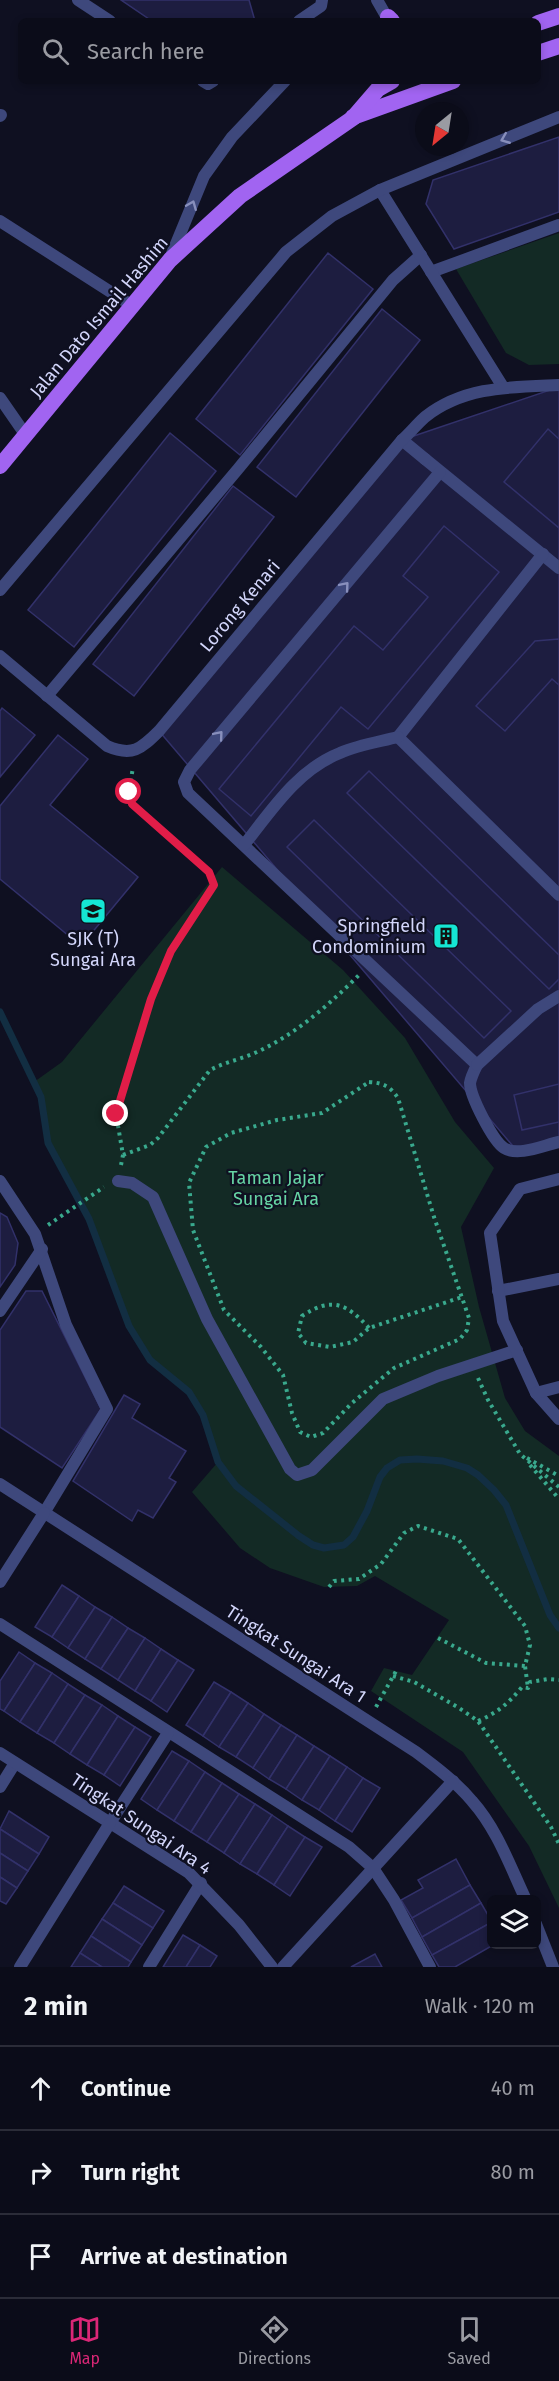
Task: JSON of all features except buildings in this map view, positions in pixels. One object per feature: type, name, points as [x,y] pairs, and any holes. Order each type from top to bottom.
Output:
[{"type":"main road","points":[[541,23],[559,16]]},
{"type":"main road","points":[[541,51],[559,46]]},
{"type":"main road","name":"Jalan Dato Ismail Hashim","points":[[0,466],[170,260],[240,196],[352,118],[378,89],[387,84]]},
{"type":"main road","points":[[407,98],[409,84]]},
{"type":"main road","name":"Jalan Dato Ismail Hashim","points":[[352,118],[407,98],[428,85]]},
{"type":"street","points":[[78,0],[105,18]]},
{"type":"street","points":[[303,18],[321,6],[322,0]]},
{"type":"street","points":[[377,0],[386,18]]},
{"type":"street","points":[[170,260],[204,176],[232,137],[282,84]]},
{"type":"street","points":[[0,590],[286,252],[332,216],[381,190],[559,117]]},
{"type":"street","points":[[381,190],[502,387]]},
{"type":"street","points":[[0,221],[131,305]]},
{"type":"street","points":[[431,272],[559,225]]},
{"type":"street","points":[[47,696],[393,280],[421,255]]},
{"type":"street","name":"Lorong Kenari","points":[[134,751],[159,731],[402,440],[425,417],[448,402],[472,393],[502,387],[559,385]]},
{"type":"street","points":[[0,398],[26,434]]},
{"type":"street","points":[[402,440],[559,568]]},
{"type":"street","points":[[440,472],[190,770],[184,782],[188,793],[477,1065]]},
{"type":"street","points":[[244,845],[293,784],[313,768],[338,753],[398,737],[543,554]]},
{"type":"street","points":[[0,656],[107,746],[120,752],[134,751]]},
{"type":"street","points":[[398,737],[559,895]]},
{"type":"street","points":[[559,996],[537,1009],[477,1065],[470,1081],[472,1096],[504,1149],[518,1152],[559,1142]]},
{"type":"street","points":[[559,1179],[519,1189],[490,1233],[503,1321],[536,1393],[559,1419]]},
{"type":"street","points":[[0,1181],[35,1234],[42,1249],[66,1326],[107,1409],[0,1582]]},
{"type":"street","points":[[118,1181],[132,1183],[153,1197],[207,1319],[290,1468],[297,1475],[312,1470],[383,1400],[407,1388],[516,1350]]},
{"type":"street","points":[[0,1311],[42,1249]]},
{"type":"street","points":[[498,1292],[559,1279]]},
{"type":"street","points":[[536,1393],[559,1387]]},
{"type":"street","name":"Tingkat Sungai Ara 1","points":[[0,1484],[416,1752],[453,1781],[473,1802],[494,1832],[524,1895]]},
{"type":"street","points":[[0,1624],[349,1847],[373,1868],[430,1967]]},
{"type":"street","points":[[20,1967],[168,1732]]},
{"type":"street","name":"Tingkat Sungai Ara 4","points":[[0,1754],[189,1873],[239,1925],[272,1967]]},
{"type":"street","points":[[0,1787],[15,1763]]},
{"type":"street","points":[[283,1967],[453,1781]]},
{"type":"street","points":[[149,1967],[201,1883]]},
{"type":"street","points":[[541,1935],[553,1967]]},
{"type":"path","points":[[118,1181],[123,1155],[116,1114],[151,999],[171,951],[214,885],[209,872],[132,804],[129,792],[133,779],[134,751]]},
{"type":"path","points":[[123,1155],[150,1145],[158,1138],[210,1070],[256,1053],[283,1037],[333,1001],[369,965]]},
{"type":"path","points":[[369,1082],[382,1083],[392,1089],[398,1098],[469,1318],[466,1330],[460,1339],[394,1368],[352,1403],[323,1433],[311,1437],[300,1432],[292,1413],[283,1375],[261,1347],[224,1310],[193,1230],[189,1183],[206,1147],[241,1130],[277,1120],[322,1113],[369,1082]]},
{"type":"path","points":[[59,1217],[97,1190]]},
{"type":"path","points":[[369,1328],[353,1312],[337,1304],[317,1306],[302,1316],[298,1333],[306,1343],[330,1347],[353,1342],[369,1328],[462,1297]]},
{"type":"path","points":[[460,1339],[488,1400],[520,1454],[559,1499]]},
{"type":"path","points":[[520,1454],[559,1476]]},
{"type":"path","points":[[520,1454],[559,1487]]},
{"type":"path","points":[[329,1587],[334,1581],[358,1580],[381,1564],[404,1533],[418,1526],[458,1539],[525,1626],[530,1645],[525,1666],[528,1688]]},
{"type":"path","points":[[438,1638],[486,1663],[525,1666]]},
{"type":"path","points":[[368,1721],[396,1671]]},
{"type":"path","points":[[393,1676],[414,1682],[478,1721],[551,1827],[559,1844]]},
{"type":"path","points":[[528,1688],[530,1682],[559,1680]]},
{"type":"path","points":[[478,1721],[496,1714],[522,1687],[528,1688]]},
{"type":"green space","points":[[559,233],[559,364],[529,365],[506,353],[456,269]]},
{"type":"green space","name":"Taman Jajar Sungai Ara","points":[[222,867],[343,970],[405,1038],[455,1122],[494,1168],[461,1227],[479,1307],[505,1398],[525,1431],[559,1456],[559,1908],[529,1846],[463,1752],[371,1691],[384,1668],[412,1675],[449,1620],[375,1576],[357,1586],[324,1587],[270,1568],[240,1548],[192,1492],[218,1462],[203,1415],[188,1392],[150,1360],[129,1326],[89,1220],[48,1143],[41,1097],[34,1082],[62,1062]]},
{"type":"waterway","points":[[0,1012],[41,1097],[48,1143],[89,1219],[129,1326],[150,1360],[189,1392],[203,1415],[218,1462],[236,1486],[299,1536],[313,1545],[324,1548],[344,1545],[353,1537],[367,1511],[380,1477],[387,1468],[400,1460],[443,1461],[467,1468],[494,1490],[506,1505],[550,1615],[559,1628]]},
{"type":"place","name":"SJK (T) Sungai Ara","points":[[93,911]]},
{"type":"place","name":"Springfield Condominium","points":[[446,936]]},
{"type":"route","points":[[116,1114],[151,999],[171,951],[214,885],[209,872],[132,804],[129,792]]}]
